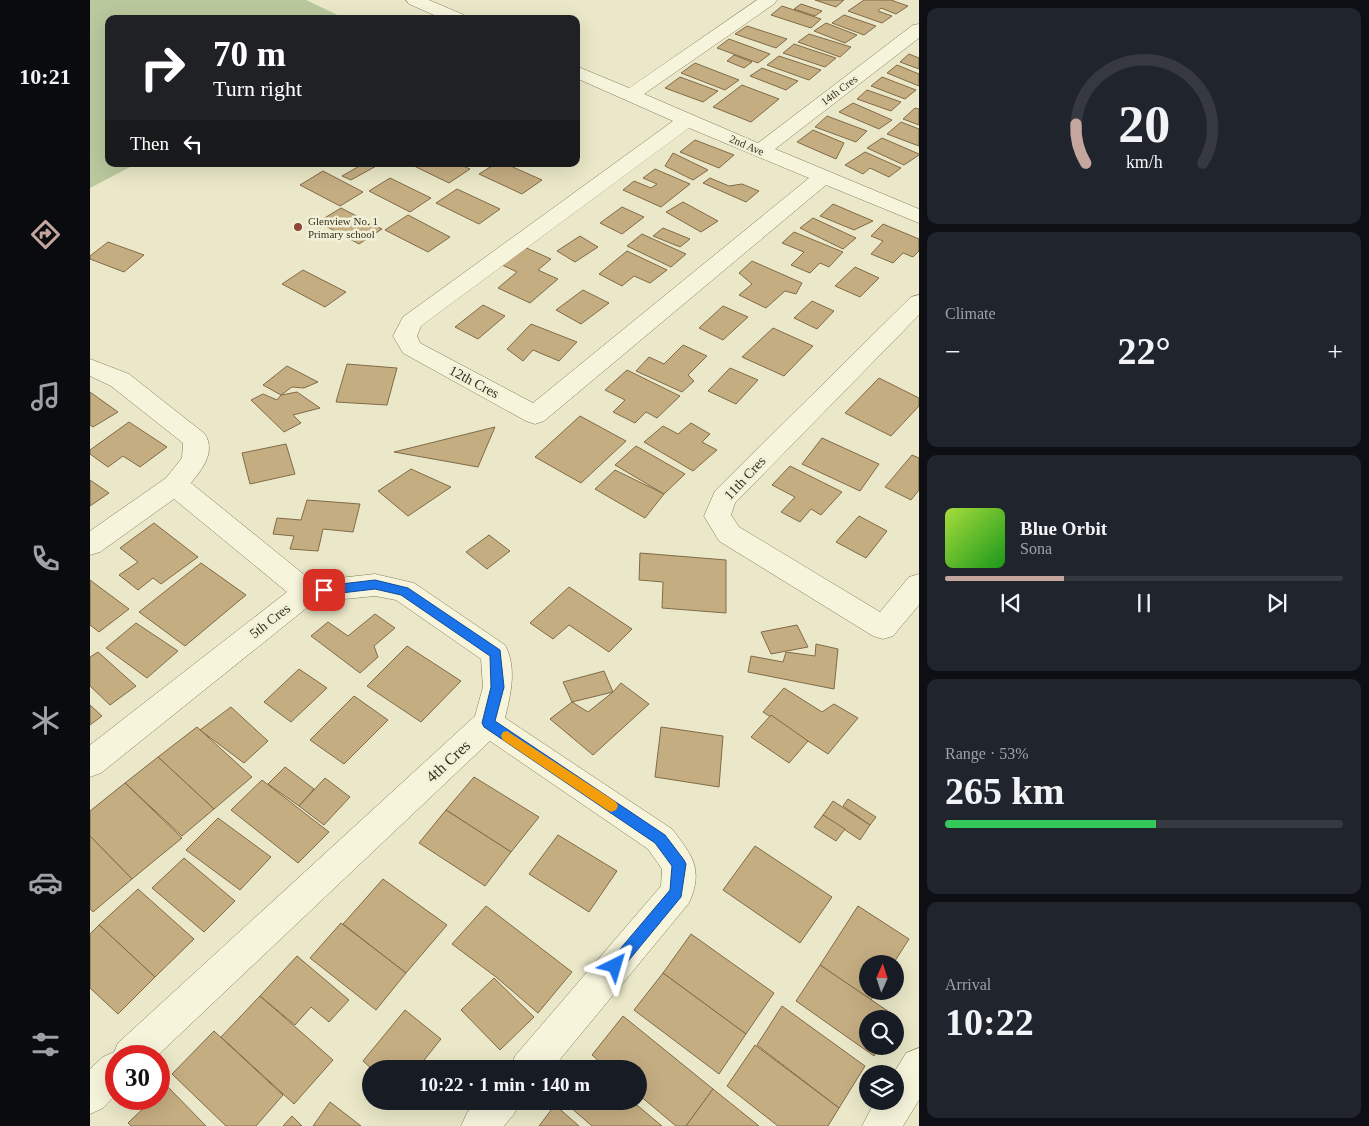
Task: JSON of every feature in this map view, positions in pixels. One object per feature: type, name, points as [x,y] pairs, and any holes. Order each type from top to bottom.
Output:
[{"type":"street","points":[[415,0],[449,15]]},
{"type":"street","points":[[631,96],[768,0]]},
{"type":"street","name":"14th Cres","points":[[760,151],[919,29]]},
{"type":"street","name":"2nd Ave","points":[[580,73],[822,178],[914,209]]},
{"type":"street","name":"12th Cres","points":[[686,120],[411,322],[405,336],[411,348],[535,415],[822,178]]},
{"type":"street","name":"11th Cres","points":[[919,302],[724,498],[717,516],[728,534],[883,628],[919,585]]},
{"type":"street","points":[[90,367],[120,380],[196,440],[195,460],[175,485],[90,545]]},
{"type":"street","points":[[175,485],[307,592],[375,585],[404,591],[496,653],[498,687],[488,723],[660,839],[679,864],[676,892],[536,1060]]},
{"type":"street","name":"5th Cres","points":[[90,763],[307,592]]},
{"type":"street","name":"4th Cres","points":[[144,1045],[488,723]]},
{"type":"street","points":[[881,1126],[919,1066]]},
{"type":"street","points":[[90,1095],[105,1081]]},
{"type":"street","points":[[480,1126],[493,1110]]},
{"type":"green space","points":[[90,0],[306,0],[338,15],[105,15],[105,167],[130,167],[90,188]]},
{"type":"building","points":[[815,0],[844,0],[836,7]]},
{"type":"building","points":[[864,0],[891,0],[908,6],[896,14],[881,8],[878,11],[892,16],[882,23],[848,11]]},
{"type":"building","points":[[801,4],[822,11],[815,16],[794,9]]},
{"type":"building","points":[[782,6],[821,19],[811,28],[771,15]]},
{"type":"building","points":[[844,15],[876,26],[864,35],[832,23]]},
{"type":"building","points":[[826,23],[857,35],[845,43],[814,31]]},
{"type":"building","points":[[747,26],[787,39],[776,48],[735,34]]},
{"type":"building","points":[[809,34],[851,47],[840,57],[798,42]]},
{"type":"building","points":[[729,39],[770,54],[758,63],[717,48]]},
{"type":"building","points":[[794,44],[836,58],[825,67],[783,53]]},
{"type":"building","points":[[909,54],[919,58],[919,69],[900,62]]},
{"type":"building","points":[[734,55],[752,62],[744,68],[727,61]]},
{"type":"building","points":[[779,56],[821,70],[809,80],[767,65]]},
{"type":"building","points":[[695,63],[739,80],[725,90],[681,73]]},
{"type":"building","points":[[897,65],[919,74],[919,86],[887,73]]},
{"type":"building","points":[[762,68],[798,81],[786,90],[750,76]]},
{"type":"building","points":[[680,77],[718,91],[703,102],[665,88]]},
{"type":"building","points":[[882,77],[916,90],[905,99],[871,86]]},
{"type":"building","points":[[742,85],[779,99],[751,122],[713,107]]},
{"type":"building","points":[[867,90],[901,102],[891,111],[857,99]]},
{"type":"building","points":[[853,103],[892,120],[879,129],[839,112]]},
{"type":"building","points":[[915,108],[919,109],[919,125],[903,119]]},
{"type":"building","points":[[827,116],[867,131],[856,142],[815,127]]},
{"type":"building","points":[[901,122],[919,129],[919,146],[887,134]]},
{"type":"building","points":[[813,130],[844,143],[836,159],[797,142]]},
{"type":"building","points":[[882,138],[919,155],[904,165],[867,148]]},
{"type":"building","points":[[695,140],[734,155],[719,168],[680,152]]},
{"type":"building","points":[[865,152],[901,168],[889,177],[870,168],[863,174],[845,165]]},
{"type":"building","points":[[673,153],[708,170],[693,180],[665,166]]},
{"type":"building","points":[[358,167],[374,167],[351,180],[342,176]]},
{"type":"building","points":[[416,167],[465,167],[470,169],[449,183]]},
{"type":"building","points":[[490,167],[513,167],[542,180],[522,194],[479,174]]},
{"type":"building","points":[[655,169],[690,184],[661,207],[623,190],[634,181],[651,188],[657,184],[643,178]]},
{"type":"building","points":[[323,171],[363,192],[340,206],[300,185]]},
{"type":"building","points":[[390,178],[431,198],[410,212],[369,191]]},
{"type":"building","points":[[710,178],[729,186],[742,184],[759,191],[746,202],[703,183]]},
{"type":"building","points":[[457,189],[500,209],[479,224],[436,203]]},
{"type":"building","points":[[683,202],[718,221],[701,232],[666,212]]},
{"type":"building","points":[[833,204],[873,221],[854,230],[820,216]]},
{"type":"building","points":[[622,207],[644,217],[622,234],[600,223]]},
{"type":"building","points":[[341,208],[382,229],[359,244],[318,222]]},
{"type":"building","points":[[408,215],[450,237],[428,252],[385,230]]},
{"type":"building","points":[[813,218],[856,238],[843,249],[800,228]]},
{"type":"building","points":[[883,224],[919,239],[919,251],[913,257],[903,253],[893,263],[871,254],[883,241],[871,236]]},
{"type":"building","points":[[663,228],[690,239],[680,247],[653,236]]},
{"type":"building","points":[[794,232],[843,252],[829,267],[820,263],[810,273],[791,265],[804,252],[782,243]]},
{"type":"building","points":[[642,234],[686,254],[671,267],[627,246]]},
{"type":"building","points":[[580,236],[598,247],[575,262],[557,251]]},
{"type":"building","points":[[108,242],[144,255],[124,272],[90,259],[90,256]]},
{"type":"building","points":[[522,246],[551,259],[538,270],[558,279],[530,303],[498,288],[517,272],[500,264]]},
{"type":"building","points":[[627,251],[667,270],[650,283],[634,276],[622,286],[599,274]]},
{"type":"building","points":[[752,261],[802,283],[796,294],[785,291],[766,308],[739,295],[752,284],[739,273]]},
{"type":"building","points":[[855,267],[879,278],[860,297],[835,286]]},
{"type":"building","points":[[303,270],[346,292],[325,307],[282,284]]},
{"type":"building","points":[[583,290],[609,303],[581,324],[556,310]]},
{"type":"building","points":[[812,301],[834,311],[817,329],[794,318]]},
{"type":"building","points":[[483,305],[505,316],[478,339],[455,327]]},
{"type":"building","points":[[723,306],[748,317],[723,340],[699,328]]},
{"type":"building","points":[[531,324],[577,342],[559,361],[533,350],[523,361],[507,349]]},
{"type":"building","points":[[773,328],[813,346],[784,376],[742,357]]},
{"type":"building","points":[[683,345],[707,356],[688,375],[694,381],[682,392],[636,371],[649,357],[664,364]]},
{"type":"building","points":[[347,364],[397,368],[387,405],[336,402]]},
{"type":"building","points":[[287,366],[318,382],[304,388],[292,387],[281,395],[263,385]]},
{"type":"building","points":[[730,368],[758,380],[736,404],[708,391]]},
{"type":"building","points":[[627,370],[680,396],[657,418],[646,412],[635,423],[613,412],[625,400],[605,390]]},
{"type":"building","points":[[879,378],[919,398],[919,406],[891,436],[845,413]]},
{"type":"building","points":[[90,392],[118,412],[93,427],[90,425]]},
{"type":"building","points":[[297,392],[320,408],[293,415],[301,423],[284,432],[251,400],[263,394],[277,400],[281,395]]},
{"type":"building","points":[[580,416],[626,441],[581,483],[535,457]]},
{"type":"building","points":[[129,422],[167,447],[140,467],[123,456],[108,467],[90,454],[90,450]]},
{"type":"building","points":[[691,423],[710,434],[702,442],[717,450],[693,471],[644,442],[663,426],[678,434]]},
{"type":"building","points":[[495,427],[478,467],[394,452]]},
{"type":"building","points":[[822,438],[879,464],[860,491],[802,464]]},
{"type":"building","points":[[286,444],[295,474],[250,484],[242,453]]},
{"type":"building","points":[[636,446],[685,474],[664,494],[615,465]]},
{"type":"building","points":[[912,455],[919,458],[919,490],[911,500],[885,487]]},
{"type":"building","points":[[790,466],[842,492],[821,515],[811,509],[800,522],[781,512],[795,497],[772,485]]},
{"type":"building","points":[[411,469],[451,487],[408,516],[378,491]]},
{"type":"building","points":[[615,470],[664,494],[645,518],[595,489]]},
{"type":"building","points":[[90,480],[109,493],[90,506]]},
{"type":"building","points":[[307,500],[360,504],[353,532],[323,529],[318,551],[290,549],[294,536],[273,534],[277,518],[301,520]]},
{"type":"building","points":[[859,516],[887,531],[866,558],[836,542]]},
{"type":"building","points":[[154,523],[198,557],[161,584],[153,578],[138,590],[119,575],[138,562],[120,548]]},
{"type":"building","points":[[489,535],[510,551],[487,569],[466,552]]},
{"type":"building","points":[[640,553],[726,560],[726,613],[662,608],[663,582],[639,580]]},
{"type":"building","points":[[201,563],[246,595],[185,646],[139,612]]},
{"type":"building","points":[[90,580],[129,609],[99,632],[90,625]]},
{"type":"building","points":[[569,587],[632,629],[609,652],[569,625],[553,639],[530,623]]},
{"type":"building","points":[[375,614],[395,628],[374,646],[378,657],[360,673],[311,636],[328,622],[348,636]]},
{"type":"building","points":[[136,623],[178,651],[147,678],[106,648]]},
{"type":"building","points":[[797,625],[808,647],[771,654],[761,632]]},
{"type":"building","points":[[816,644],[838,649],[834,689],[748,672],[751,656],[783,662],[786,652],[815,656]]},
{"type":"building","points":[[407,646],[461,681],[421,722],[367,686]]},
{"type":"building","points":[[98,652],[136,686],[110,705],[90,686],[90,657]]},
{"type":"building","points":[[299,669],[327,688],[291,722],[264,702]]},
{"type":"building","points":[[604,671],[613,692],[572,702],[563,682]]},
{"type":"building","points":[[621,683],[649,704],[593,755],[550,719],[572,702],[588,712]]},
{"type":"building","points":[[784,688],[822,712],[834,704],[858,718],[828,754],[763,712]]},
{"type":"building","points":[[354,696],[388,720],[344,764],[310,740]]},
{"type":"building","points":[[90,705],[102,716],[90,725]]},
{"type":"building","points":[[231,707],[268,741],[244,763],[200,730]]},
{"type":"building","points":[[771,715],[808,741],[789,763],[751,737]]},
{"type":"building","points":[[197,727],[252,777],[214,809],[158,757]]},
{"type":"building","points":[[661,727],[723,736],[719,787],[655,777]]},
{"type":"building","points":[[158,757],[214,809],[182,836],[125,783]]},
{"type":"building","points":[[285,767],[314,789],[299,806],[268,784]]},
{"type":"building","points":[[474,777],[539,817],[511,852],[446,810]]},
{"type":"building","points":[[325,778],[350,797],[324,825],[299,806]]},
{"type":"building","points":[[262,780],[329,832],[298,863],[231,810]]},
{"type":"building","points":[[125,783],[182,838],[132,879],[90,836],[90,811]]},
{"type":"building","points":[[848,799],[876,817],[870,825],[843,806]]},
{"type":"building","points":[[833,801],[870,825],[860,840],[823,815]]},
{"type":"building","points":[[446,810],[511,852],[485,886],[419,843]]},
{"type":"building","points":[[823,815],[845,829],[836,841],[814,827]]},
{"type":"building","points":[[218,818],[271,857],[240,890],[186,850]]},
{"type":"building","points":[[558,835],[617,871],[589,912],[529,874]]},
{"type":"building","points":[[90,836],[132,879],[93,912],[90,909]]},
{"type":"building","points":[[755,846],[832,897],[800,943],[723,890]]},
{"type":"building","points":[[184,858],[235,901],[204,932],[152,888]]},
{"type":"building","points":[[383,879],[447,925],[406,973],[343,924]]},
{"type":"building","points":[[138,889],[194,939],[155,977],[99,925]]},
{"type":"building","points":[[486,906],[572,972],[538,1013],[496,977],[452,944]]},
{"type":"building","points":[[858,906],[909,939],[899,955],[859,955],[859,992],[820,965]]},
{"type":"building","points":[[341,923],[406,973],[376,1010],[310,958]]},
{"type":"building","points":[[99,925],[155,977],[118,1014],[90,988],[90,934]]},
{"type":"building","points":[[691,934],[774,993],[746,1034],[663,973]]},
{"type":"building","points":[[297,956],[349,1000],[329,1022],[311,1007],[295,1025],[260,996]]},
{"type":"building","points":[[820,965],[859,992],[859,1000],[872,1000],[886,1010],[859,1010],[859,1045],[796,1001]]},
{"type":"building","points":[[663,973],[746,1034],[719,1074],[634,1010]]},
{"type":"building","points":[[494,978],[534,1017],[500,1050],[461,1010]]},
{"type":"building","points":[[260,996],[333,1060],[294,1104],[221,1037]]},
{"type":"building","points":[[782,1006],[864,1065],[859,1065],[859,1076],[839,1108],[757,1045]]},
{"type":"building","points":[[405,1010],[441,1039],[424,1060],[364,1060]]},
{"type":"building","points":[[623,1016],[713,1089],[686,1126],[676,1126],[647,1102],[647,1060],[598,1060],[592,1055]]},
{"type":"building","points":[[214,1031],[283,1095],[256,1126],[226,1126],[172,1074]]},
{"type":"building","points":[[755,1045],[839,1108],[828,1126],[778,1126],[727,1086]]},
{"type":"building","points":[[170,1089],[206,1126],[131,1126],[128,1123],[142,1110],[170,1110]]},
{"type":"building","points":[[713,1089],[759,1126],[686,1126]]},
{"type":"building","points":[[330,1102],[361,1126],[313,1126]]},
{"type":"building","points":[[551,1110],[561,1110],[579,1126],[539,1126]]},
{"type":"building","points":[[573,1110],[643,1110],[662,1126],[592,1126]]},
{"type":"building","points":[[292,1116],[302,1126],[283,1126]]},
{"type":"slow traffic","points":[[507,736],[611,806]]},
{"type":"place","name":"Glenview No. 1 Primary school","points":[[298,227]]},
{"type":"route","points":[[324,590],[375,585],[404,591],[496,653],[498,687],[488,723],[660,839],[679,864],[676,892],[615,966]]}]
